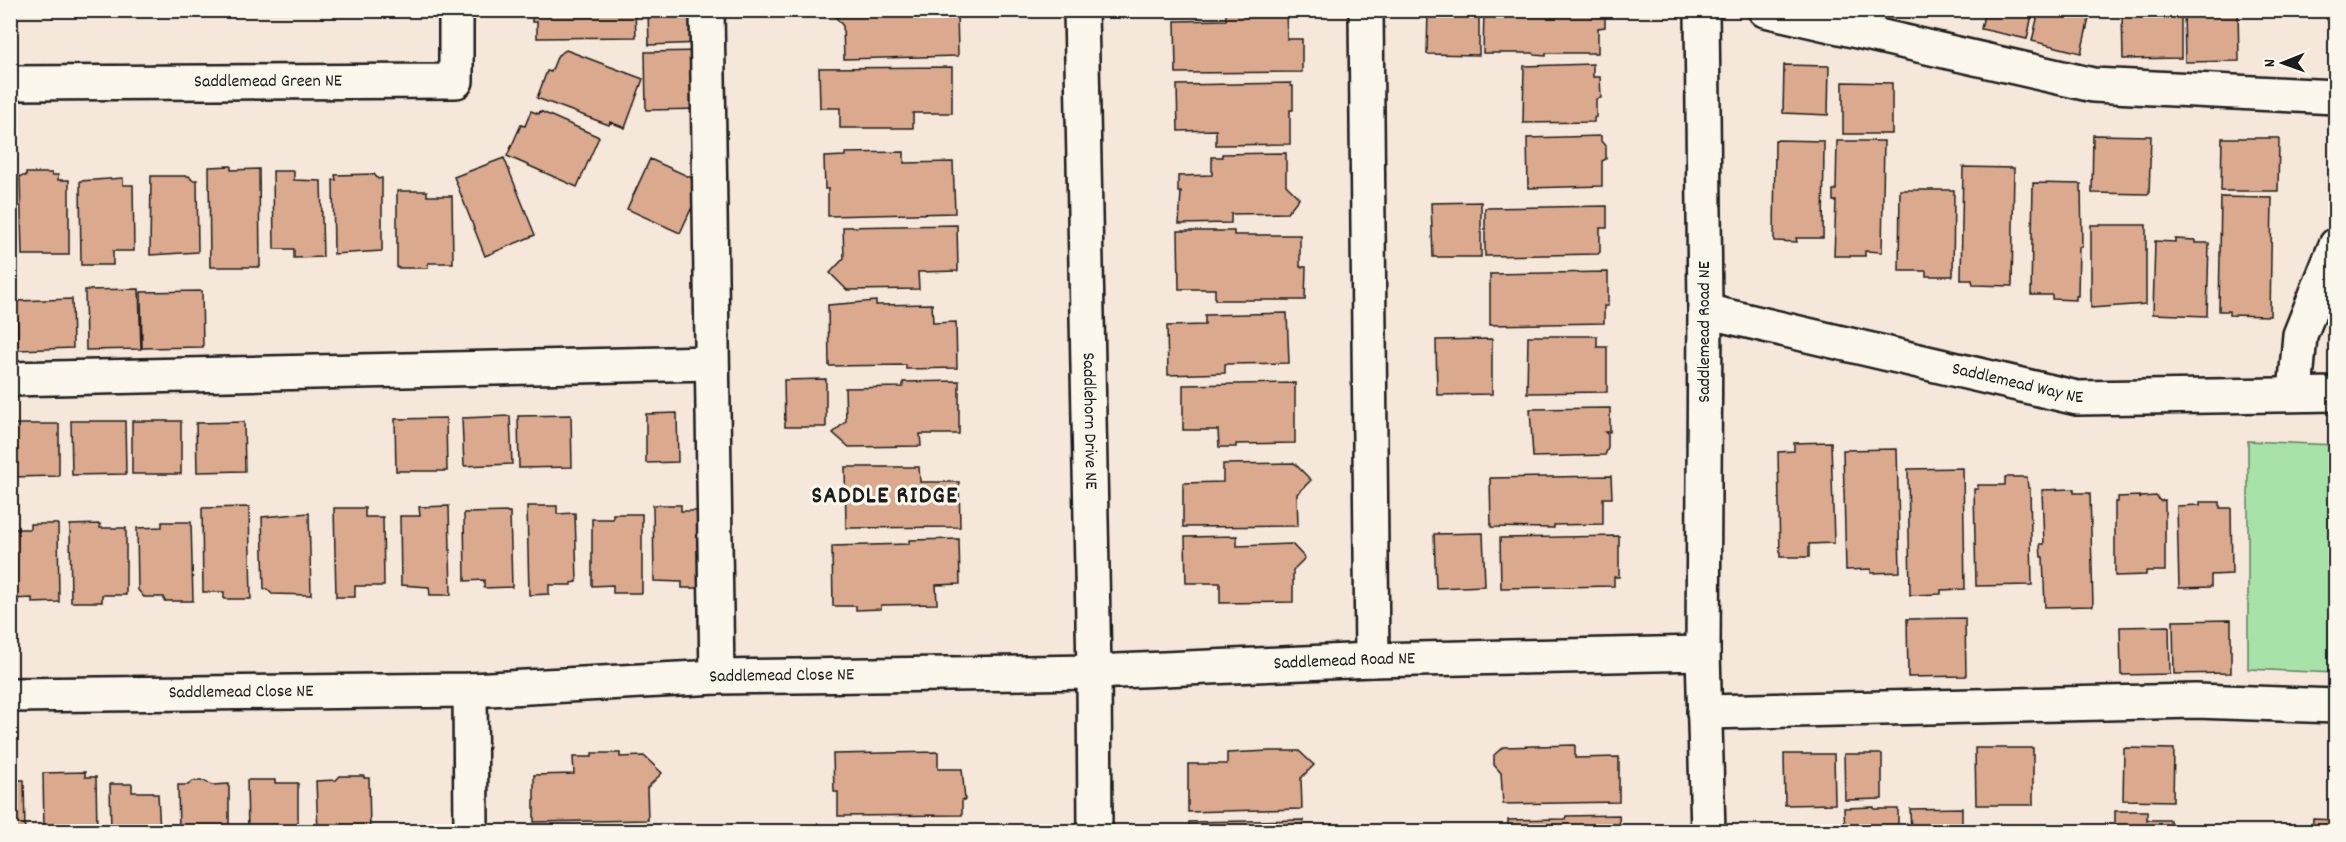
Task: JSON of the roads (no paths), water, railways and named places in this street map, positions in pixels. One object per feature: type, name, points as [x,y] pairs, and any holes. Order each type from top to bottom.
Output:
[{"type":"street","name":"Saddlemead Green NE","points":[[10,83],[456,81],[456,10]]},
{"type":"street","points":[[707,10],[717,676]]},
{"type":"street","name":"Saddlehorn Drive NE","points":[[1081,10],[1095,831]]},
{"type":"street","points":[[1366,10],[1372,660]]},
{"type":"street","name":"Saddlemead Road NE","points":[[1702,10],[1705,311],[1703,653],[1708,831]]},
{"type":"street","points":[[1765,10],[2093,85],[2336,97]]},
{"type":"street","points":[[2295,393],[2300,335],[2336,245]]},
{"type":"street","name":"Saddlemead Way NE","points":[[1705,311],[2077,398],[2336,394]]},
{"type":"street","points":[[10,379],[711,363]]},
{"type":"street","name":"Saddlemead Road NE","points":[[1094,672],[1372,660],[1703,653]]},
{"type":"street","name":"Saddlemead Close NE","points":[[10,695],[470,690],[717,676],[1094,672]]},
{"type":"street","points":[[470,690],[471,831]]},
{"type":"street","points":[[1704,712],[2196,701],[2336,706]]},
{"type":"district","name":"SADDLE RIDGE","points":[[885,497]]}]
